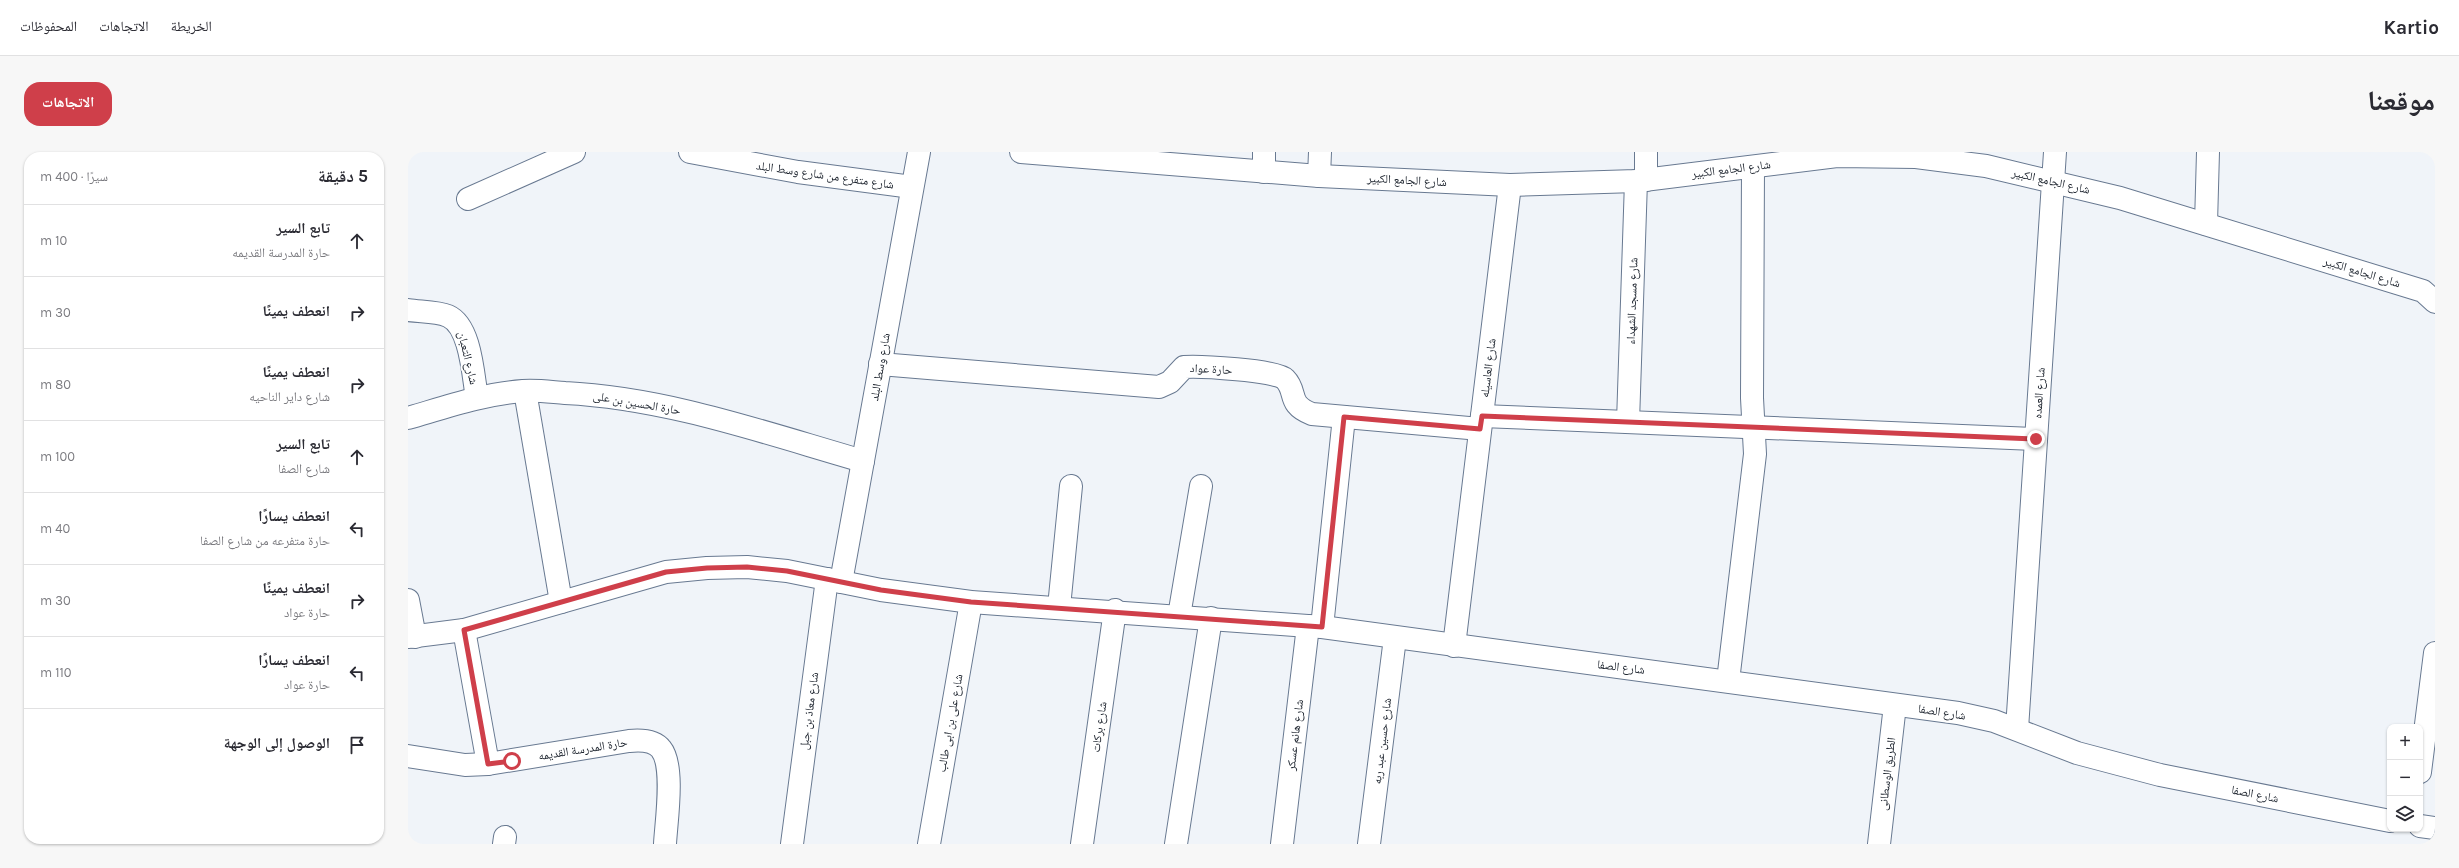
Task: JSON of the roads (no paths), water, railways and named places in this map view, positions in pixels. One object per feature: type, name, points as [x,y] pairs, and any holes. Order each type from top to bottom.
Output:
[{"type":"street","points":[[468,199],[574,152]]},
{"type":"street","name":"شارع متفرع من شارع وسط البلد","points":[[690,152],[791,171],[912,187]]},
{"type":"street","name":"شارع وسط البلد","points":[[834,580],[863,461],[919,152]]},
{"type":"street","points":[[1319,176],[1320,152]]},
{"type":"street","name":"شارع مسجد الشهداء","points":[[1628,422],[1641,181],[1646,152]]},
{"type":"street","name":"شارع العمده","points":[[2017,729],[2055,152]]},
{"type":"street","points":[[2206,224],[2208,152]]},
{"type":"street","name":"شارع الجامع الكبير","points":[[1028,153],[1264,162],[1319,176],[1510,185],[1641,181],[1765,161],[1837,154],[1916,155],[1986,166],[2120,198],[2431,293]]},
{"type":"street","points":[[1728,681],[1753,481],[1754,426],[1752,398],[1765,161]]},
{"type":"street","name":"شارع العاسيله","points":[[1454,646],[1510,185]]},
{"type":"street","name":"شارع التعبان","points":[[408,310],[447,316],[461,327],[466,343],[477,398]]},
{"type":"street","name":"حارة عواد","points":[[880,364],[1159,387],[1170,382],[1184,367],[1273,373],[1288,382],[1295,403],[1302,410],[1312,414],[1344,417],[1481,423],[1628,422],[1754,426],[2036,439]]},
{"type":"street","points":[[525,391],[561,602]]},
{"type":"street","name":"حارة الحسين بن على","points":[[408,418],[477,398],[525,391],[588,394],[641,402],[701,415],[863,461]]},
{"type":"street","name":"شارع هانم عسكر","points":[[1282,844],[1315,626],[1344,417]]},
{"type":"street","points":[[1059,607],[1071,486]]},
{"type":"street","points":[[1179,616],[1200,486]]},
{"type":"street","name":"شارع الصفا","points":[[411,637],[464,630],[666,572],[707,568],[747,567],[787,571],[881,590],[971,602],[1115,610],[1315,626],[1958,713],[1994,721],[2076,753],[2160,776],[2387,820]]},
{"type":"street","name":"شارع معاذ بن جبل","points":[[792,844],[834,580]]},
{"type":"street","points":[[408,600],[411,637]]},
{"type":"street","name":"شارع على بن ابى طالب","points":[[929,844],[971,602]]},
{"type":"street","name":"شارع بركات","points":[[1082,844],[1115,610]]},
{"type":"street","points":[[1176,844],[1211,618]]},
{"type":"street","points":[[464,630],[488,764]]},
{"type":"street","name":"شارع حسين عبد ربه","points":[[1369,844],[1395,638]]},
{"type":"street","points":[[2422,760],[2435,653]]},
{"type":"street","name":"الطريق الوسطانى","points":[[1879,844],[1895,705]]},
{"type":"street","name":"حارة المدرسة القديمه","points":[[408,756],[458,764],[488,764],[629,741],[641,740],[653,744],[661,749],[668,772],[665,844]]},
{"type":"street","points":[[2423,826],[2435,828]]}]
